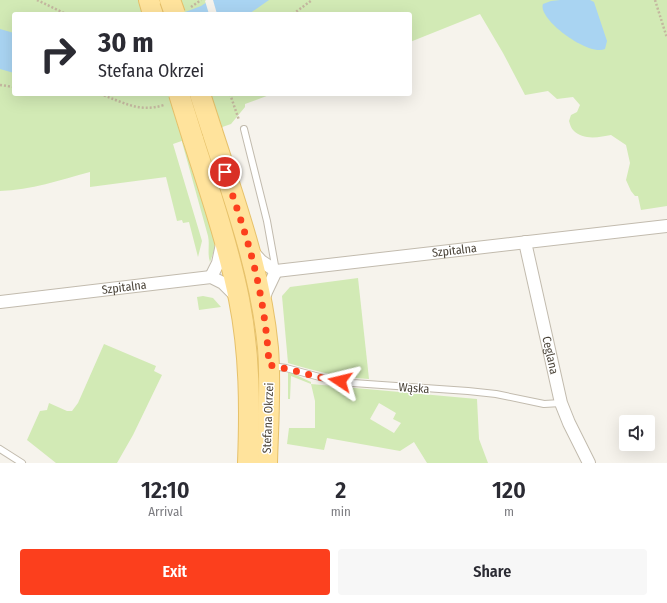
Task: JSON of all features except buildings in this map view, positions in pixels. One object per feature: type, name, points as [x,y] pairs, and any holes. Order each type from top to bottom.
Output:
[{"type":"main road","points":[[149,0],[152,12]]},
{"type":"main road","points":[[170,0],[174,12]]},
{"type":"main road","name":"Stefana Okrzei","points":[[201,96],[250,249],[262,306],[269,365],[267,463]]},
{"type":"main road","name":"Stefana Okrzei","points":[[175,99],[193,139],[224,235],[239,300],[250,388],[248,463]]},
{"type":"street","name":"Szpitalna","points":[[276,270],[667,226]]},
{"type":"street","points":[[224,235],[218,263],[211,277],[223,283],[239,300]]},
{"type":"street","name":"Ceglana","points":[[526,242],[561,404],[568,423],[590,463]]},
{"type":"street","points":[[250,249],[261,261],[276,270],[266,292],[262,306]]},
{"type":"street","name":"Szpitalna","points":[[0,302],[211,277]]},
{"type":"lane","points":[[244,129],[267,220],[276,270]]},
{"type":"lane","name":"Wąska","points":[[269,365],[327,379],[353,383],[468,391],[496,394],[544,404],[561,404]]},
{"type":"lane","points":[[0,449],[22,463]]},
{"type":"path","points":[[37,0],[62,12]]},
{"type":"path","points":[[296,12],[312,0]]},
{"type":"path","points":[[655,0],[667,38]]},
{"type":"path","points":[[0,85],[12,87]]},
{"type":"path","points":[[105,96],[135,107],[144,108],[154,108],[175,99]]},
{"type":"path","points":[[231,96],[237,116]]},
{"type":"green space","points":[[0,0],[667,0],[667,206],[641,210],[638,196],[635,196],[631,191],[626,180],[630,163],[626,145],[611,135],[587,137],[582,136],[573,130],[569,121],[571,115],[577,112],[580,105],[573,97],[557,99],[548,91],[525,95],[480,14],[412,41],[412,12],[12,12],[12,96],[267,96],[245,104],[245,107],[231,124],[173,144],[202,241],[198,257],[189,222],[183,223],[182,220],[177,221],[166,177],[90,187],[90,172],[34,187],[0,191]]},
{"type":"green space","points":[[182,142],[214,239],[215,248],[210,262],[208,236]]},
{"type":"green space","points":[[358,278],[369,379],[328,374],[288,363],[282,296],[290,287]]},
{"type":"green space","points":[[203,296],[213,298],[221,307],[199,310],[197,297]]},
{"type":"green space","points":[[104,344],[156,366],[154,371],[162,375],[133,435],[117,463],[56,463],[27,440],[40,411],[47,410],[49,403],[67,411],[72,411],[78,403]]},
{"type":"green space","points":[[288,373],[292,373],[311,382],[311,384],[291,376],[290,399],[288,399]]},
{"type":"green space","points":[[311,384],[477,399],[479,439],[488,463],[427,463],[414,442],[400,451],[327,438],[324,450],[287,444],[289,428],[315,428],[315,401]],"holes":[[[379,403],[396,413],[393,419],[401,423],[394,433],[370,419]]]},
{"type":"water","points":[[210,0],[269,0],[252,12],[185,12],[201,6]]},
{"type":"water","points":[[560,0],[590,0],[594,2],[607,41],[605,49],[597,50],[588,47],[577,42],[556,27],[543,11],[543,4]]},
{"type":"water","points":[[0,29],[12,32],[12,72],[0,69]]},
{"type":"pier","points":[[213,0],[216,12],[208,12],[205,1]]},
{"type":"route","points":[[225,172],[250,249],[261,296],[269,365],[284,367],[310,375],[340,381]]}]
